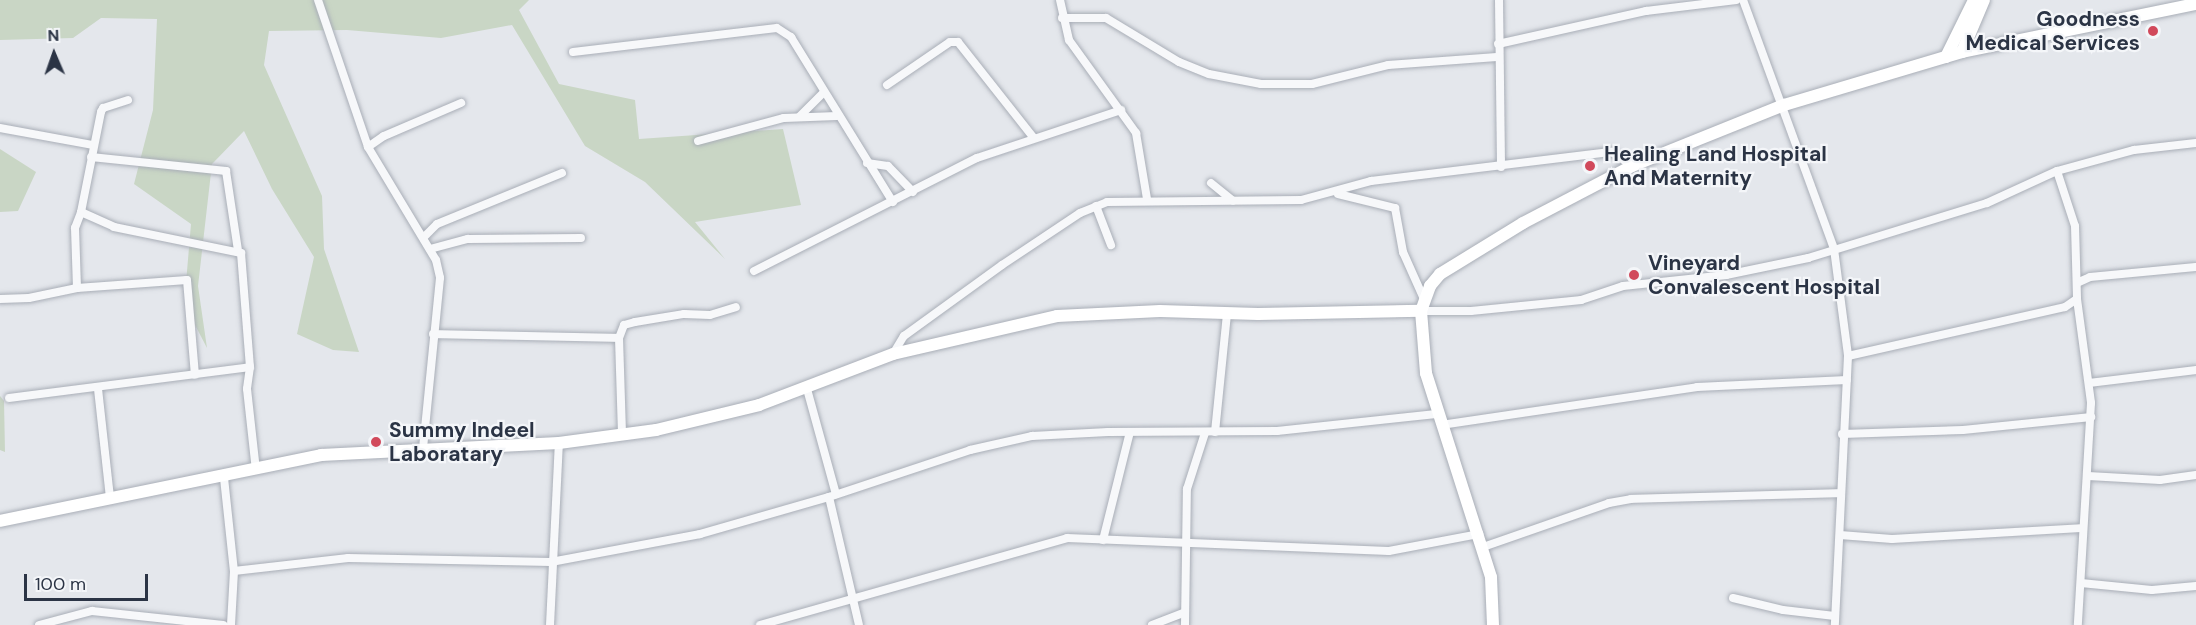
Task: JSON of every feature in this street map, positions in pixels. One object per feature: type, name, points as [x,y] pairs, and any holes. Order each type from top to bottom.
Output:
[{"type":"street","points":[[1060,0],[1062,18],[1069,40],[1121,110],[1142,150],[1147,199]]},
{"type":"street","points":[[1498,0],[1497,57],[1501,167]]},
{"type":"street","points":[[1498,44],[1647,11],[1736,0]]},
{"type":"street","points":[[1732,598],[1835,621],[1842,493],[1842,434],[1848,356],[1834,249],[1784,105],[1772,86],[1743,0]]},
{"type":"street","points":[[1946,57],[1974,0]]},
{"type":"street","points":[[1962,52],[1969,30],[1984,0]]},
{"type":"street","points":[[319,4],[368,147],[424,237],[440,278],[423,447]]},
{"type":"street","points":[[1422,305],[1440,274],[1458,261],[1632,166],[1784,105],[1962,52],[2196,4]]},
{"type":"street","points":[[1062,18],[1106,18],[1179,62],[1209,74],[1261,84],[1312,84],[1388,65],[1497,57]]},
{"type":"street","points":[[573,52],[769,26],[791,37],[837,116],[893,202]]},
{"type":"street","points":[[1969,30],[1987,47]]},
{"type":"street","points":[[887,85],[951,42],[958,42],[1033,137]]},
{"type":"street","points":[[800,116],[824,92]]},
{"type":"street","points":[[77,288],[75,228],[81,212],[93,145],[103,108],[128,100]]},
{"type":"street","points":[[368,147],[384,136],[461,104]]},
{"type":"street","points":[[754,271],[977,158],[1033,137],[1121,110]]},
{"type":"street","points":[[698,141],[800,116],[837,116]]},
{"type":"street","points":[[0,128],[93,145]]},
{"type":"street","points":[[0,521],[110,498],[224,478],[321,455],[423,447],[559,443],[622,436],[715,419],[807,388],[893,354],[1057,316],[1160,311],[1227,314],[1422,305],[1471,311],[1581,300],[1623,286],[1726,275],[1834,249],[1987,202],[2057,171],[2134,150],[2196,143]]},
{"type":"street","points":[[893,354],[904,336],[1002,265],[1096,206],[1115,201],[1147,199],[1301,200],[1336,194],[1371,181],[1501,167],[1541,158],[1612,152],[1632,166]]},
{"type":"street","points":[[91,157],[226,171],[238,250],[244,258],[250,367],[247,389],[256,470]]},
{"type":"street","points":[[867,163],[888,166],[913,192]]},
{"type":"street","points":[[2057,171],[2075,226],[2079,282],[2077,299],[2089,383],[2091,417],[2088,476],[2081,528],[2078,625]]},
{"type":"street","points":[[424,237],[437,224],[562,173]]},
{"type":"street","points":[[1211,183],[1233,201]]},
{"type":"street","points":[[1336,194],[1395,208],[1403,252],[1422,305],[1426,373],[1439,419],[1479,534],[1491,578],[1493,625]]},
{"type":"street","points":[[1096,206],[1111,245]]},
{"type":"street","points":[[81,212],[114,227],[238,250]]},
{"type":"street","points":[[430,249],[468,239],[581,238]]},
{"type":"street","points":[[2079,282],[2090,278],[2196,267]]},
{"type":"street","points":[[0,299],[41,296],[77,288],[187,279],[195,375]]},
{"type":"street","points":[[1848,356],[2065,307],[2077,299]]},
{"type":"street","points":[[622,436],[620,338],[624,325],[684,314],[710,315],[736,307]]},
{"type":"street","points":[[1215,432],[1227,314]]},
{"type":"street","points":[[434,334],[620,338]]},
{"type":"street","points":[[9,398],[98,389],[250,367]]},
{"type":"street","points":[[2089,383],[2196,370]]},
{"type":"street","points":[[234,571],[348,558],[551,562],[700,534],[832,496],[997,443],[1032,436],[1277,430],[1439,419],[1697,387],[1847,380]]},
{"type":"street","points":[[807,388],[859,625]]},
{"type":"street","points":[[98,389],[110,498]]},
{"type":"street","points":[[1842,434],[1963,430],[2091,417]]},
{"type":"street","points":[[1103,540],[1130,432]]},
{"type":"street","points":[[1185,625],[1184,546],[1187,489],[1205,433]]},
{"type":"street","points":[[550,625],[551,562],[559,443]]},
{"type":"street","points":[[2088,476],[2160,480],[2196,475]]},
{"type":"street","points":[[224,478],[234,571],[231,625]]},
{"type":"street","points":[[1483,547],[1610,502],[1631,499],[1842,493]]},
{"type":"street","points":[[1840,535],[1892,539],[2081,528]]},
{"type":"street","points":[[760,625],[852,598],[915,584],[1067,538],[1184,546],[1389,550],[1479,534]]},
{"type":"street","points":[[2081,583],[2152,590],[2196,586]]},
{"type":"street","points":[[39,625],[92,611],[223,625]]},
{"type":"street","points":[[1152,625],[1184,613]]},
{"type":"green space","points":[[0,0],[529,0],[519,10],[559,84],[635,100],[639,139],[783,129],[801,205],[695,222],[725,259],[645,182],[585,146],[512,25],[441,38],[347,30],[269,31],[264,65],[322,196],[324,249],[359,352],[333,350],[297,334],[314,257],[272,189],[244,131],[212,164],[198,286],[207,348],[193,321],[186,283],[191,224],[134,184],[153,110],[157,19],[101,18],[73,38],[0,40]]},
{"type":"green space","points":[[0,149],[36,172],[18,211],[0,212]]},
{"type":"green space","points":[[0,396],[4,401],[5,452],[0,450]]},
{"type":"place","name":"Goodness Medical Services","points":[[2153,31]]},
{"type":"place","name":"Healing Land Hospital And Maternity","points":[[1590,166]]},
{"type":"place","name":"Vineyard Convalescent Hospital","points":[[1634,275]]},
{"type":"place","name":"Summy Indeel Laboratary","points":[[376,442]]}]
